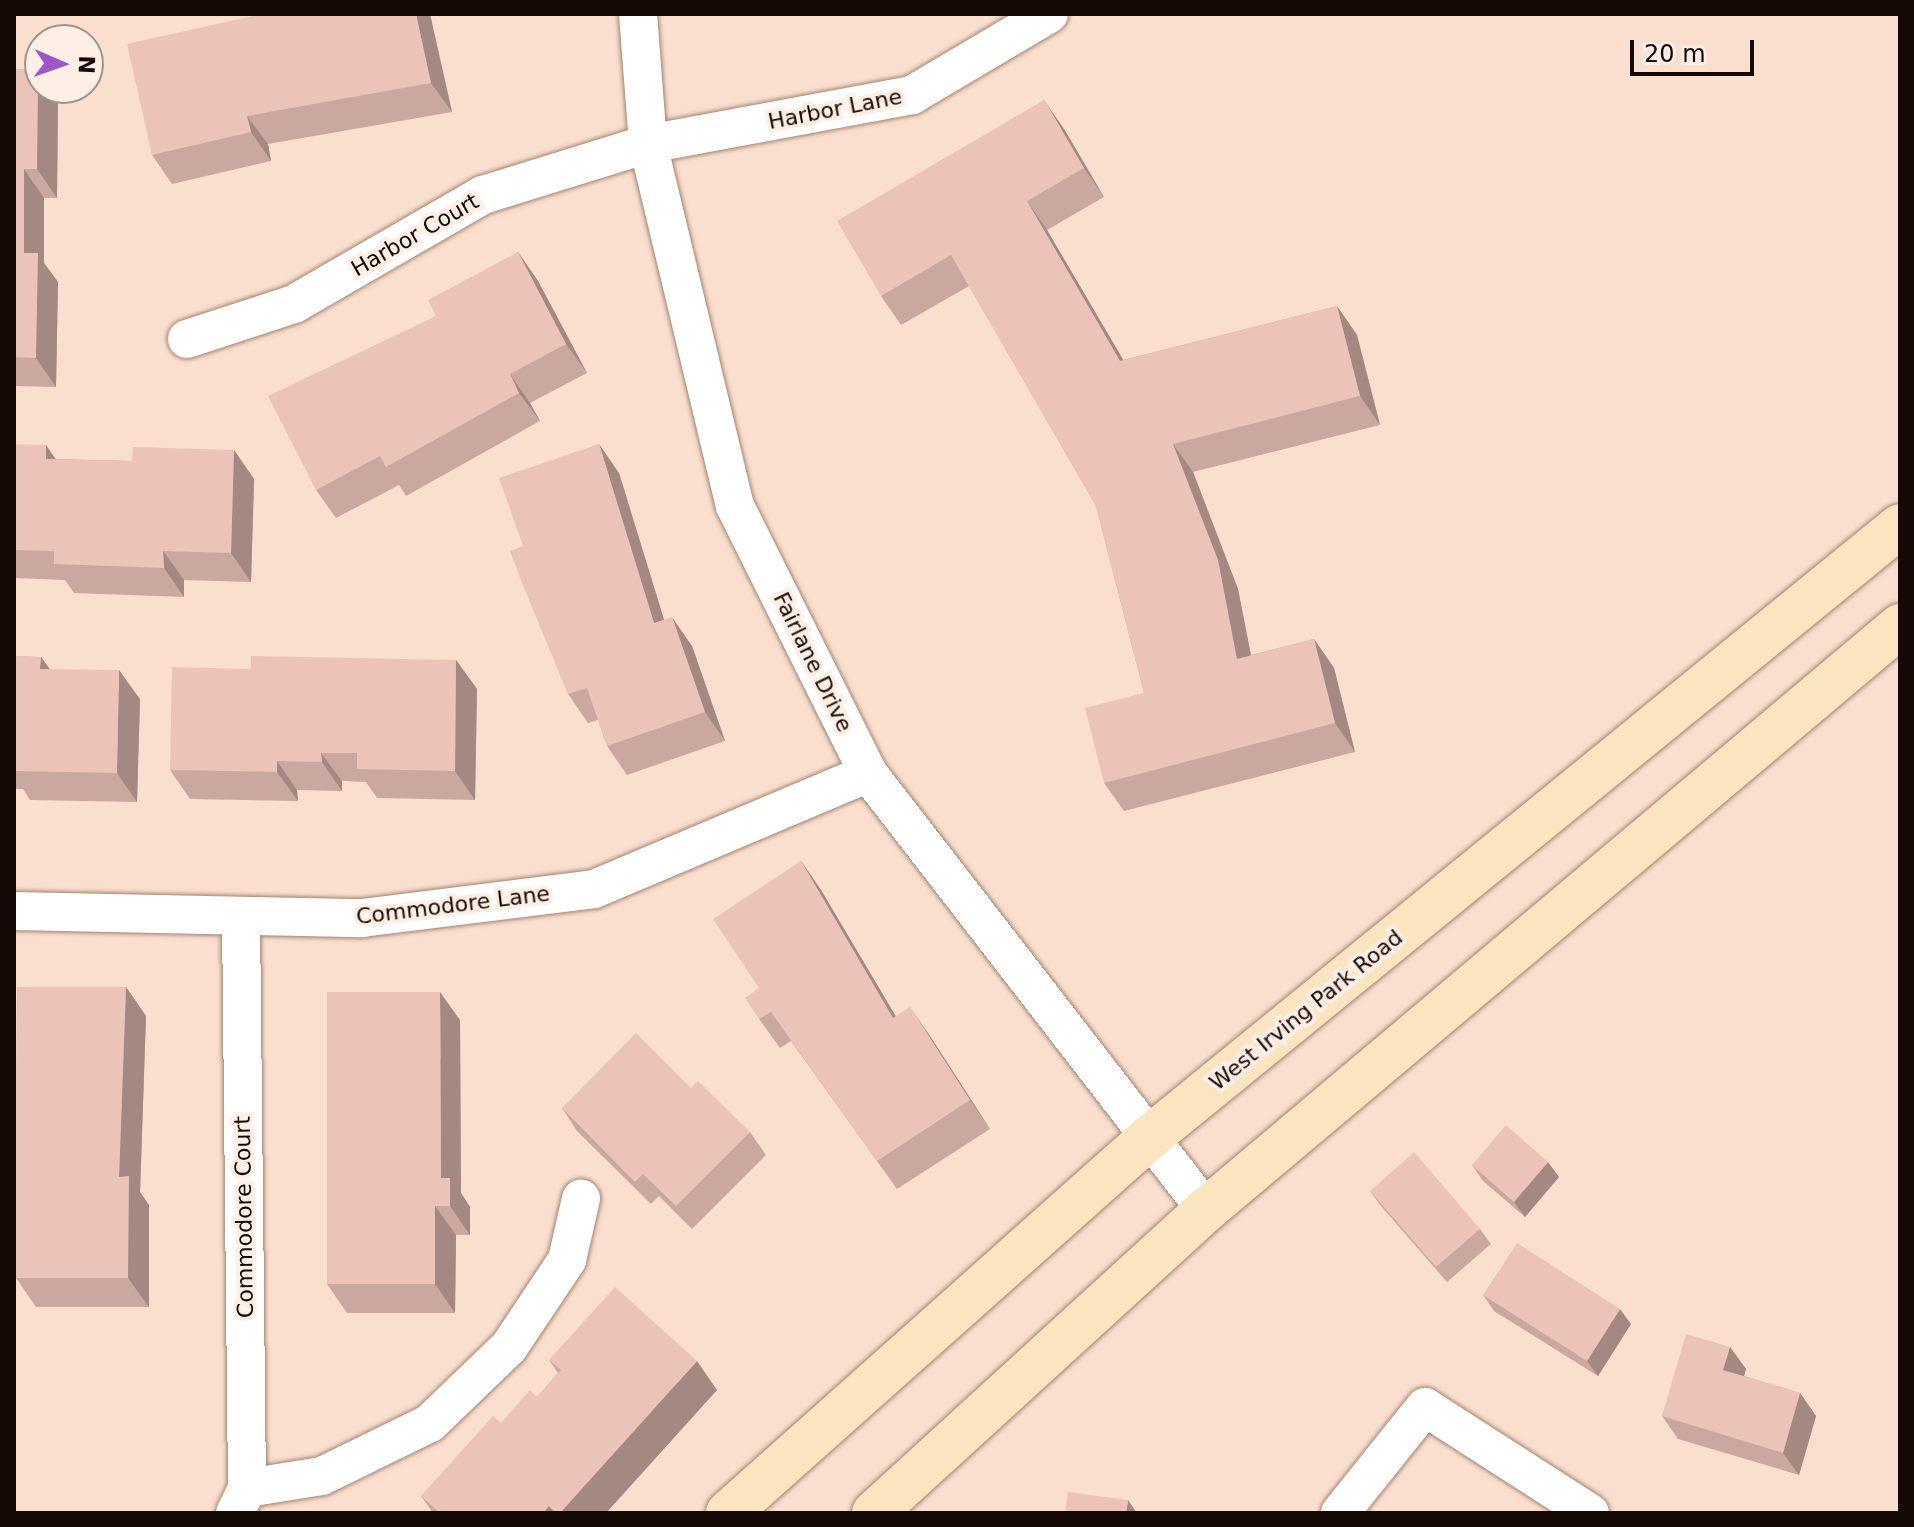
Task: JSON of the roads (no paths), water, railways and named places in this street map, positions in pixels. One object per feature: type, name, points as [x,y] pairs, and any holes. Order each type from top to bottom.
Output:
[{"type":"main road","name":"West Irving Park Road","points":[[728,1513],[1150,1137],[1900,526]]},
{"type":"main road","points":[[874,1513],[1206,1210],[1900,626]]},
{"type":"street","name":"Fairlane Drive","points":[[638,14],[648,144],[735,506],[868,773],[1206,1210]]},
{"type":"street","name":"Harbor Lane","points":[[648,144],[912,95],[1049,14]]},
{"type":"street","name":"Harbor Court","points":[[187,339],[294,304],[483,195],[648,144]]},
{"type":"street","name":"Commodore Lane","points":[[14,911],[362,918],[594,889],[868,773]]},
{"type":"street","name":"Commodore Court","points":[[241,917],[241,1501]]},
{"type":"street","points":[[241,1501],[322,1476],[430,1423],[509,1347],[567,1260],[581,1199]]},
{"type":"street","points":[[1340,1513],[1425,1407],[1590,1513]]}]
